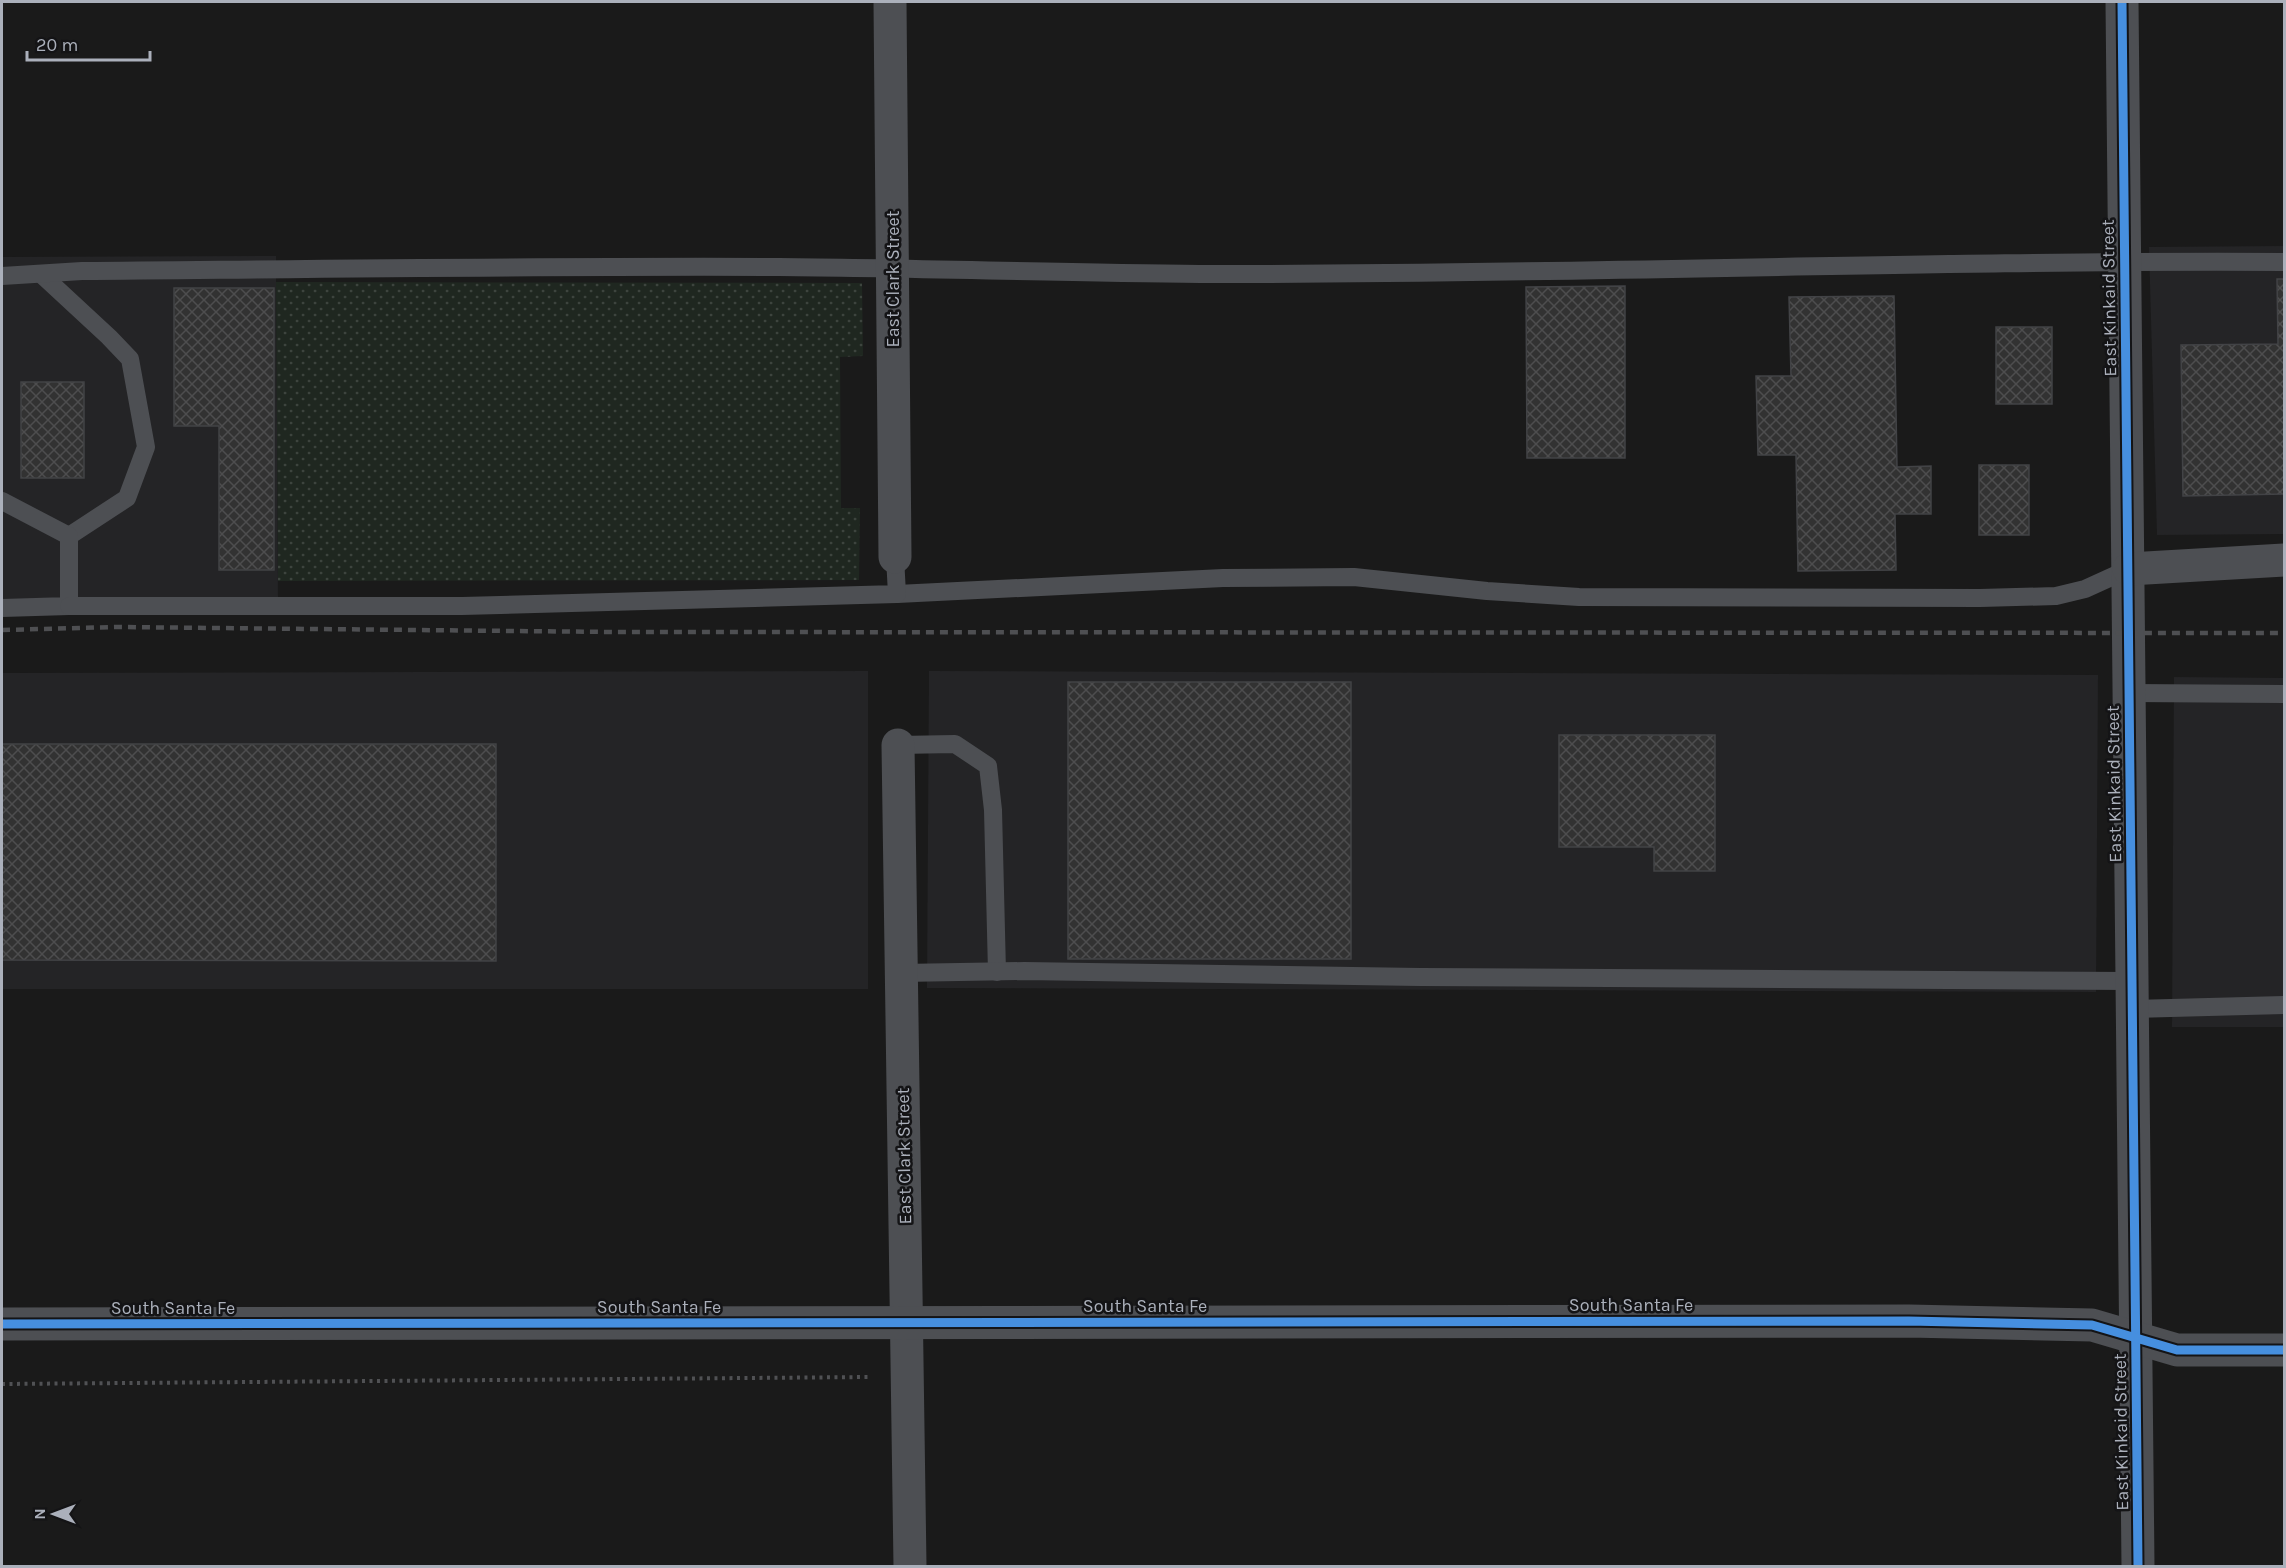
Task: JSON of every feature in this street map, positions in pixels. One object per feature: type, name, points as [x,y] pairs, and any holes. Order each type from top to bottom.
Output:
[{"type":"street","name":"East Clark Street","points":[[890,2],[895,557]]},
{"type":"street","name":"East Kinkaid Street","points":[[2122,2],[2138,1566]]},
{"type":"street","points":[[2129,569],[2284,560]]},
{"type":"street","name":"East Clark Street","points":[[897,745],[910,1566]]},
{"type":"street","name":"South Santa Fe","points":[[2,1324],[1909,1321],[2092,1325],[2177,1350],[2284,1350]]},
{"type":"lane","points":[[2,276],[82,271],[590,267],[893,268],[1211,273],[1567,271],[2125,261],[2284,262]]},
{"type":"lane","points":[[41,274],[130,359],[146,447],[127,498],[69,536]]},
{"type":"lane","points":[[2,501],[69,536]]},
{"type":"lane","points":[[69,536],[69,606]]},
{"type":"lane","points":[[895,557],[897,594]]},
{"type":"lane","points":[[2,608],[462,606],[897,594],[1223,578],[1354,577],[1487,591],[1579,597],[1980,598],[2056,596],[2085,589],[2129,569]]},
{"type":"lane","points":[[2130,693],[2284,694]]},
{"type":"lane","points":[[897,745],[955,744],[988,766],[993,810],[997,972]]},
{"type":"lane","points":[[901,973],[997,972],[1677,980],[1859,978],[2284,1005]]},
{"type":"path","points":[[2,1384],[874,1377]]},
{"type":"shaded area","points":[[2284,246],[2284,534],[2157,535],[2149,247]]},
{"type":"shaded area","points":[[276,256],[278,600],[2,602],[2,257]]},
{"type":"shaded area","points":[[276,282],[862,283],[863,356],[840,357],[841,508],[860,508],[859,580],[278,581]]},
{"type":"shaded area","points":[[868,671],[868,989],[2,989],[2,673]]},
{"type":"shaded area","points":[[929,671],[2098,675],[2096,992],[927,988]]},
{"type":"shaded area","points":[[2174,677],[2284,678],[2284,1027],[2172,1027]]},
{"type":"building","points":[[2277,279],[2284,279],[2284,494],[2183,496],[2181,345],[2278,344]]},
{"type":"building","points":[[1625,286],[1625,458],[1527,458],[1526,287]]},
{"type":"building","points":[[174,288],[274,288],[274,570],[219,570],[219,426],[174,426]]},
{"type":"building","points":[[1894,296],[1897,467],[1931,466],[1931,514],[1895,514],[1896,570],[1798,571],[1796,455],[1758,455],[1756,376],[1791,376],[1789,297]]},
{"type":"building","points":[[1996,327],[2052,327],[2052,404],[1996,404]]},
{"type":"building","points":[[21,382],[84,382],[84,478],[21,478]]},
{"type":"building","points":[[1979,465],[2029,465],[2029,535],[1979,535]]},
{"type":"building","points":[[1068,682],[1351,682],[1351,959],[1068,959]]},
{"type":"building","points":[[1559,735],[1715,735],[1715,871],[1654,871],[1654,847],[1559,847]]},
{"type":"building","points":[[2,744],[496,744],[496,961],[2,960]]},
{"type":"railway","points":[[2,630],[117,627],[614,632],[2284,633]]},
{"type":"cycle path","points":[[2122,2],[2138,1566]]},
{"type":"cycle path","points":[[2,1324],[1909,1321],[2092,1325],[2177,1350],[2284,1350]]}]
